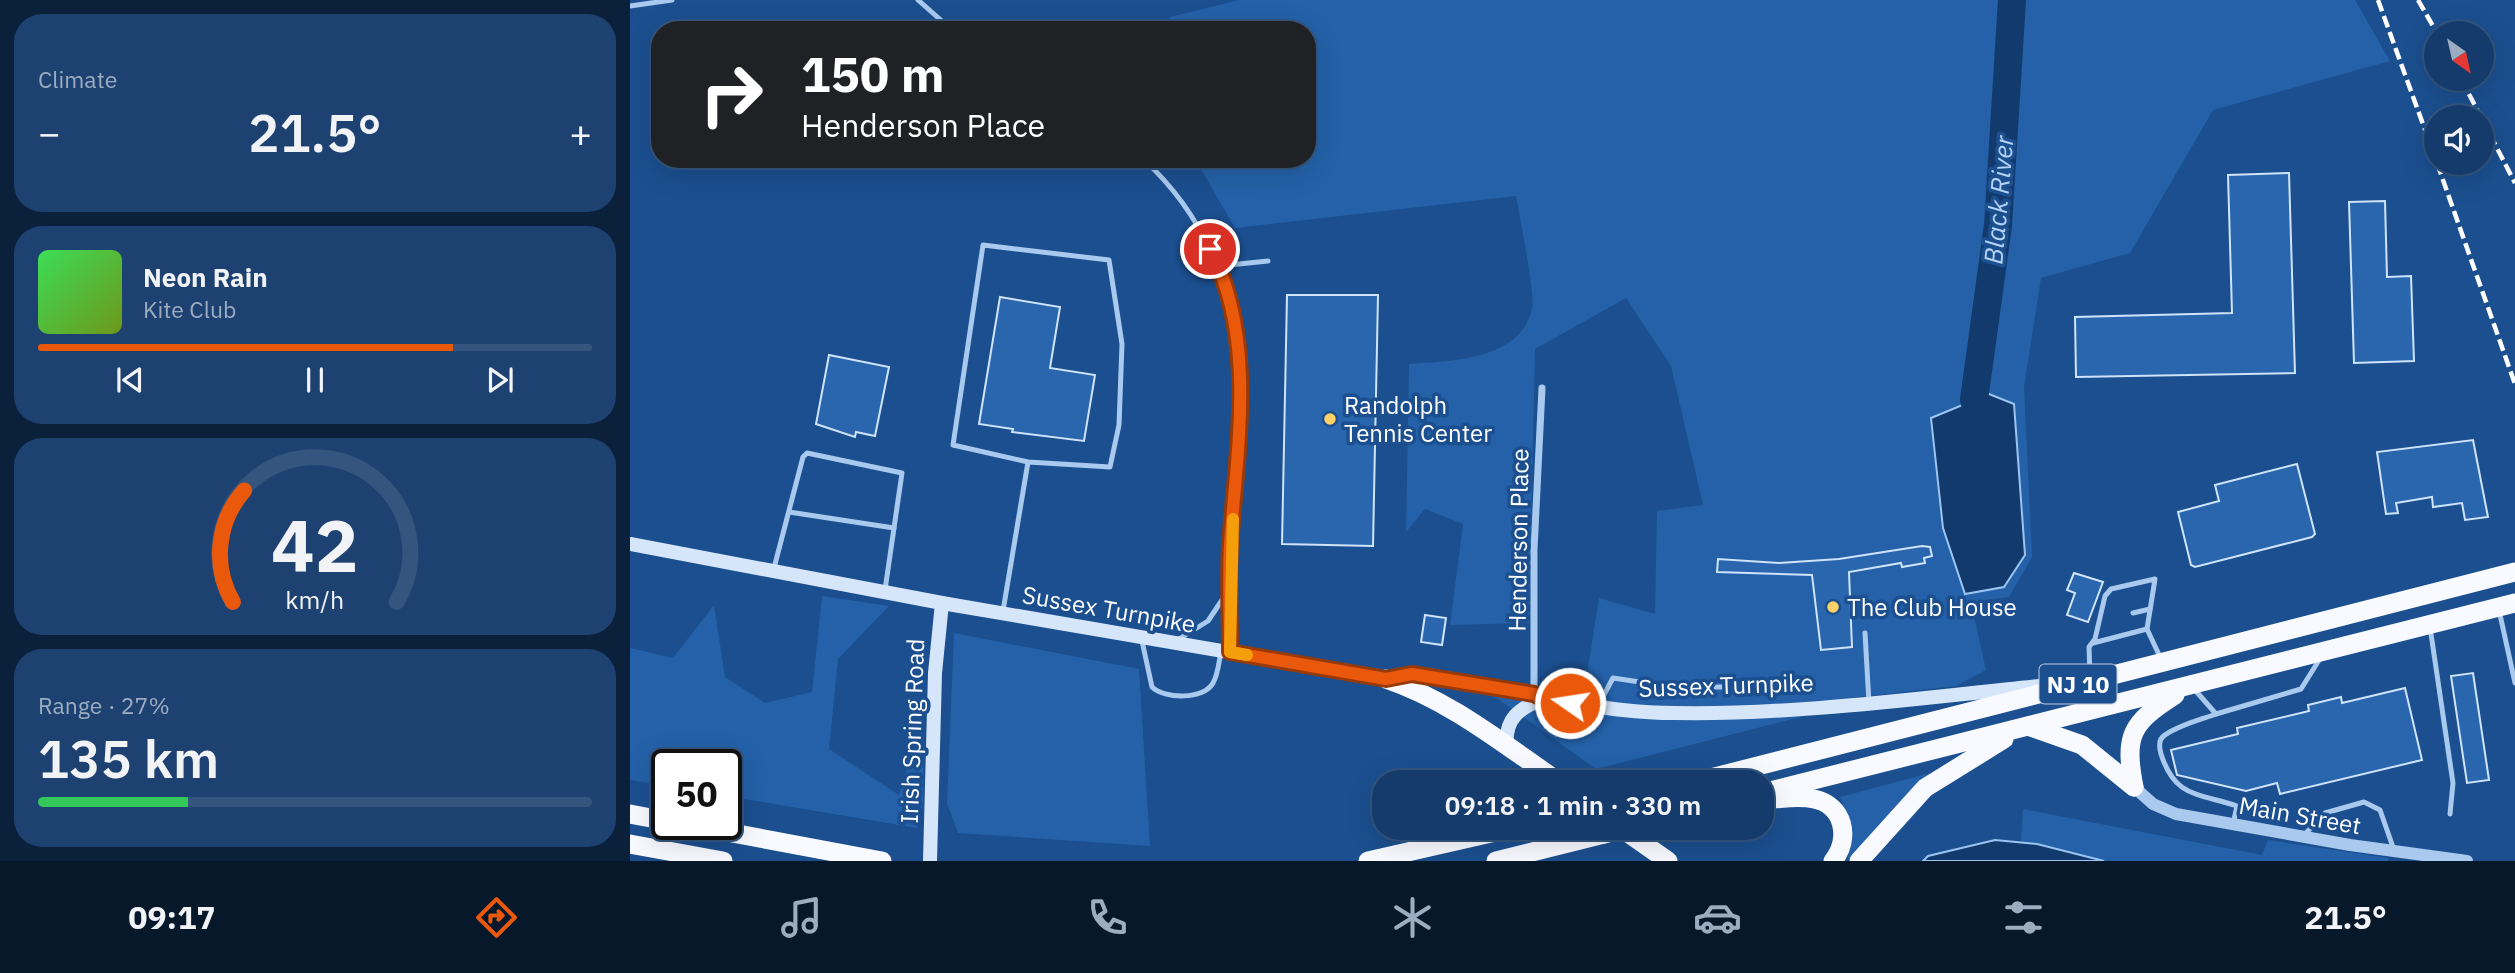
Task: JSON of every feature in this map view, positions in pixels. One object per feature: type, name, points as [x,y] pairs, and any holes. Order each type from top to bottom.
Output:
[{"type":"highway","name":"NJ 10","points":[[1742,770],[2515,572]]},
{"type":"highway","name":"NJ 10","points":[[1774,790],[2507,605]]},
{"type":"highway","points":[[1386,679],[1419,690],[1450,707],[1541,770]]},
{"type":"highway","points":[[2134,787],[2128,747],[2136,725],[2154,709],[2190,685]]},
{"type":"highway","points":[[1859,861],[1925,788],[2026,726],[2082,745],[2134,787]]},
{"type":"highway","points":[[1774,799],[1808,798],[1829,806],[1839,817],[1843,830],[1842,846],[1833,861]]},
{"type":"highway","points":[[630,814],[651,818]]},
{"type":"highway","points":[[742,835],[882,861]]},
{"type":"highway","points":[[1368,861],[1460,840]]},
{"type":"highway","points":[[1496,861],[1578,840]]},
{"type":"highway","points":[[1633,840],[1668,861]]},
{"type":"highway","points":[[630,844],[723,861]]},
{"type":"main road","name":"Sussex Turnpike","points":[[630,544],[884,593],[1141,638],[1386,679],[1412,674],[1597,706],[1674,713],[1869,703],[2087,681]]},
{"type":"main road","name":"Irish Spring Road","points":[[930,861],[934,673],[942,603]]},
{"type":"main road","points":[[1507,747],[1506,735],[1515,714],[1539,696]]},
{"type":"street","name":"Henderson Place","points":[[1539,696],[1534,550],[1542,388]]},
{"type":"street","name":"Main Street","points":[[2134,787],[2153,804],[2176,814],[2394,852],[2468,861]]},
{"type":"lane","points":[[630,6],[673,0]]},
{"type":"lane","points":[[918,0],[942,21]]},
{"type":"lane","points":[[1141,638],[1152,687],[1166,695],[1207,690],[1213,683],[1226,652],[1240,371],[1236,334],[1219,266],[1184,205],[1151,168]]},
{"type":"lane","points":[[983,245],[1108,260],[1122,344],[1119,425],[1110,467],[1028,462],[953,444],[983,245]]},
{"type":"lane","points":[[1219,266],[1268,261]]},
{"type":"lane","points":[[773,572],[803,457],[807,453],[902,473],[884,593]]},
{"type":"lane","points":[[1002,614],[1028,462]]},
{"type":"lane","points":[[789,512],[894,527]]},
{"type":"lane","points":[[2087,681],[2091,644],[2105,596],[2111,589],[2155,579],[2147,629],[2162,662]]},
{"type":"lane","points":[[1171,642],[1200,628],[1230,588]]},
{"type":"lane","points":[[2507,605],[2515,682]]},
{"type":"lane","points":[[2133,612],[2150,609]]},
{"type":"lane","points":[[2099,620],[2110,617]]},
{"type":"lane","points":[[2429,624],[2454,783],[2451,814]]},
{"type":"lane","points":[[2091,644],[2147,629]]},
{"type":"lane","points":[[1865,633],[1869,703]]},
{"type":"lane","points":[[2233,825],[2237,806],[2180,788],[2170,777],[2160,750],[2161,737],[2216,714],[2301,689],[2325,651]]},
{"type":"lane","points":[[1597,706],[1613,678],[1673,687],[1743,687]]},
{"type":"lane","points":[[2190,685],[2216,714]]},
{"type":"lane","points":[[2302,836],[2325,813],[2364,803],[2380,810],[2394,852]]},
{"type":"shaded area","points":[[1239,0],[2355,0],[2390,61],[2213,110],[2130,253],[2041,278],[2024,387],[2032,557],[2009,597],[1971,602],[1986,670],[1956,686],[1842,699],[1832,709],[1596,769],[1491,694],[1582,706],[1599,598],[1655,614],[1657,511],[1703,505],[1671,366],[1626,298],[1535,349],[1529,623],[1450,625],[1463,524],[1425,509],[1406,532],[1409,364],[1463,359],[1482,354],[1499,348],[1514,338],[1526,325],[1532,299],[1516,196],[1235,228],[1200,168],[1316,168],[1316,21],[1168,21],[1170,17]]},
{"type":"shaded area","points":[[1989,394],[2014,404],[2025,555],[2004,587],[1965,594],[1943,528],[1931,418]]},
{"type":"shaded area","points":[[822,596],[889,606],[838,659],[829,749],[899,795],[924,712],[923,802],[917,828],[742,799],[742,749],[651,749],[651,783],[630,780],[630,648],[673,658],[714,605],[725,677],[765,703],[812,692]]},
{"type":"shaded area","points":[[954,633],[1139,669],[1150,846],[958,833],[947,803]]},
{"type":"shaded area","points":[[1930,773],[1847,860],[1852,835],[1840,797]]},
{"type":"shaded area","points":[[2023,809],[2262,855],[2268,840],[2388,858],[2388,861],[2020,861]]},
{"type":"shaded area","points":[[1995,840],[2037,844],[2104,861],[1923,861],[1928,856]]},
{"type":"building","points":[[2289,173],[2295,373],[2076,377],[2075,317],[2232,313],[2228,175]]},
{"type":"building","points":[[2385,201],[2387,277],[2411,276],[2414,361],[2354,363],[2349,202]]},
{"type":"building","name":"Randolph Tennis Center","points":[[1287,295],[1378,295],[1373,546],[1282,544]]},
{"type":"building","points":[[1000,297],[1060,307],[1050,368],[1095,375],[1084,441],[1012,432],[1013,429],[979,424]]},
{"type":"building","points":[[829,355],[889,367],[875,436],[856,432],[855,437],[816,424]]},
{"type":"building","points":[[2473,440],[2488,517],[2465,520],[2462,503],[2433,507],[2432,497],[2396,503],[2398,513],[2386,514],[2377,452]]},
{"type":"building","points":[[2297,464],[2315,534],[2312,537],[2195,567],[2191,565],[2178,512],[2219,501],[2215,485]]},
{"type":"building","points":[[1930,547],[1932,556],[1924,558],[1925,563],[1902,567],[1901,563],[1849,572],[1852,647],[1821,650],[1812,575],[1717,572],[1718,559],[1779,563],[1839,559]]},
{"type":"building","points":[[2074,573],[2103,582],[2088,622],[2067,615],[2075,593],[2067,590]]},
{"type":"building","points":[[1425,615],[1446,618],[1442,645],[1421,642]]},
{"type":"building","points":[[2473,673],[2489,780],[2467,783],[2451,676]]},
{"type":"building","points":[[2405,688],[2422,760],[2280,794],[2277,783],[2246,791],[2177,775],[2171,750],[2238,734],[2237,728],[2309,711],[2308,705],[2341,697],[2342,703]]},
{"type":"waterway","name":"Black River","points":[[1974,400],[1998,225],[2012,0]]},
{"type":"railway","points":[[2378,0],[2424,127]]},
{"type":"railway","points":[[2418,0],[2430,21]]},
{"type":"railway","points":[[2467,91],[2475,105]]},
{"type":"railway","points":[[2494,142],[2515,183]]},
{"type":"railway","points":[[2441,175],[2515,384]]},
{"type":"slow traffic","points":[[1233,519],[1230,548],[1230,652],[1247,655]]},
{"type":"place","name":"Randolph Tennis Center","points":[[1330,419]]},
{"type":"place","name":"The Club House","points":[[1833,607]]},
{"type":"route","points":[[1210,249],[1219,266],[1233,321],[1240,371],[1230,548],[1230,652],[1386,679],[1412,674],[1534,694],[1543,699],[1570,703]]}]
